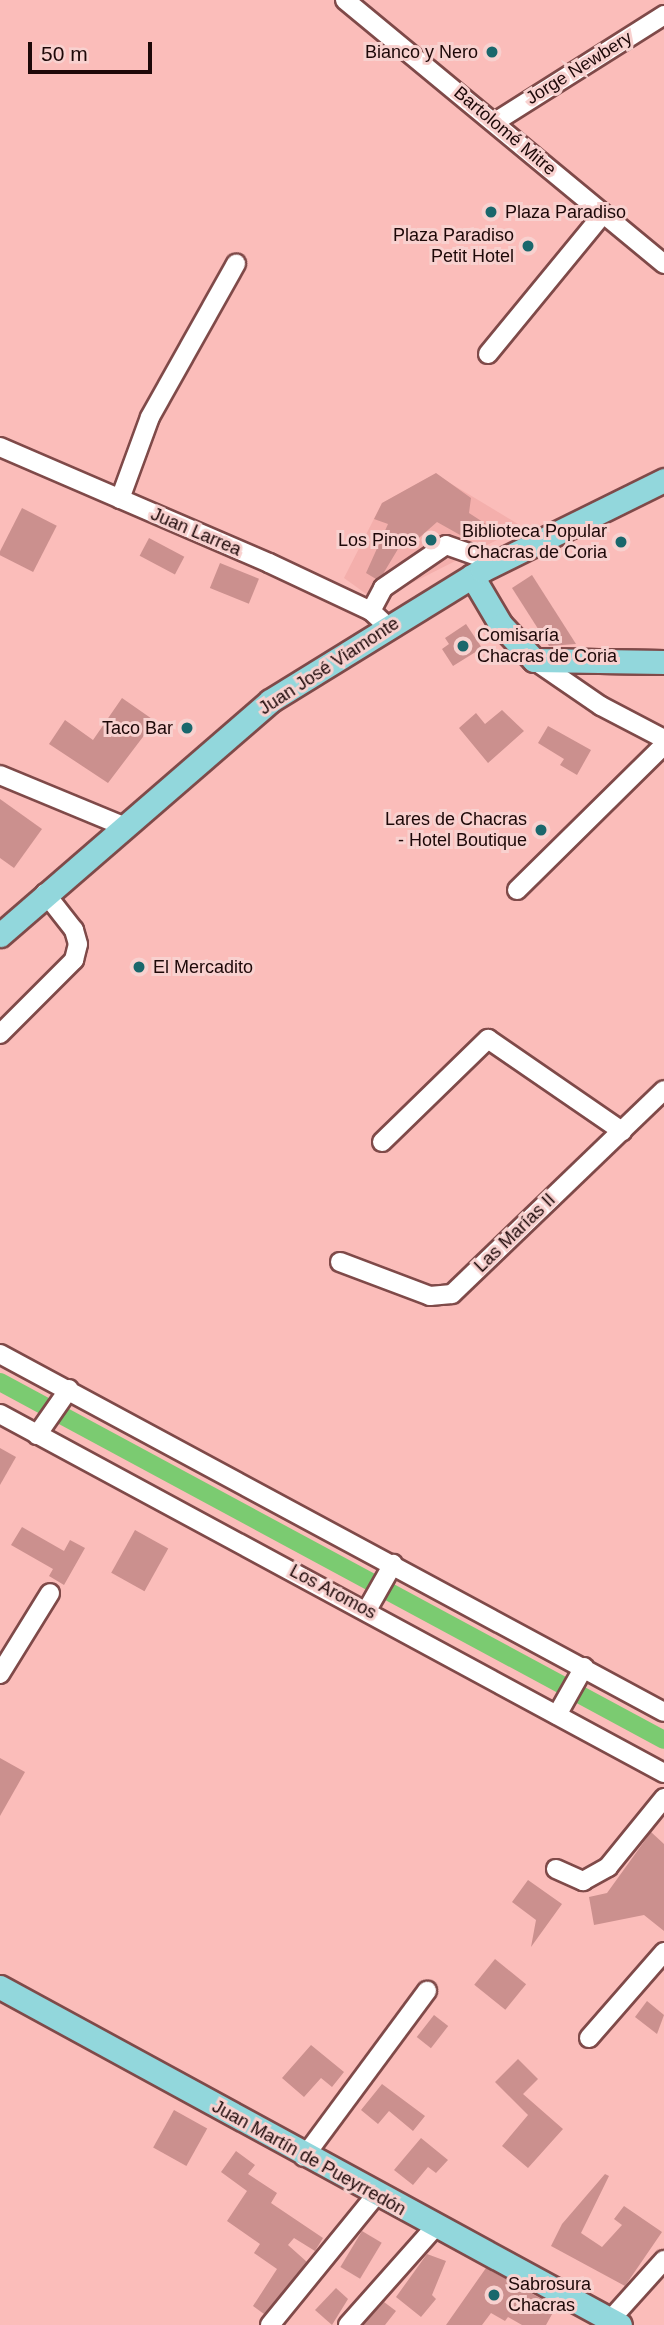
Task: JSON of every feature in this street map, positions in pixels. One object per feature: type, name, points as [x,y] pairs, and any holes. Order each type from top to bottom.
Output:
[{"type":"main road","name":"Juan José Viamonte","points":[[0,935],[45,893],[270,701],[379,619],[472,576],[664,480]]},
{"type":"main road","points":[[472,576],[501,625],[534,660],[664,662]]},
{"type":"main road","name":"Juan Martín de Pueyrredón","points":[[0,1987],[304,2157],[615,2322]]},
{"type":"street","name":"Bartolomé Mitre","points":[[345,0],[664,264]]},
{"type":"street","name":"Jorge Newbery","points":[[495,122],[664,15]]},
{"type":"street","points":[[488,354],[604,214]]},
{"type":"street","points":[[120,499],[150,417],[236,264]]},
{"type":"street","name":"Juan Larrea","points":[[0,447],[120,499],[379,619]]},
{"type":"street","points":[[379,619],[383,588],[446,545],[497,563]]},
{"type":"street","points":[[534,660],[601,706],[664,738]]},
{"type":"street","points":[[517,890],[664,745]]},
{"type":"street","points":[[0,775],[123,826]]},
{"type":"street","points":[[0,1034],[74,960],[78,944],[74,930],[45,893]]},
{"type":"street","points":[[382,1142],[488,1039],[622,1131]]},
{"type":"street","name":"Las Marías II","points":[[340,1262],[430,1296],[452,1294],[664,1090]]},
{"type":"street","points":[[0,1354],[664,1712]]},
{"type":"street","points":[[37,1435],[69,1389]]},
{"type":"street","name":"Los Aromos","points":[[0,1414],[664,1773]]},
{"type":"street","points":[[367,1611],[393,1564]]},
{"type":"street","points":[[0,1674],[50,1593]]},
{"type":"street","points":[[557,1715],[584,1667]]},
{"type":"street","points":[[556,1869],[583,1881],[608,1867],[664,1798]]},
{"type":"street","points":[[589,2038],[664,1952]]},
{"type":"street","points":[[304,2157],[428,1992]]},
{"type":"street","points":[[270,2325],[376,2195]]},
{"type":"street","points":[[348,2325],[436,2226]]},
{"type":"street","points":[[615,2322],[664,2260]]},
{"type":"shaded area","name":"Los Pinos","points":[[435,474],[523,527],[376,601],[344,578],[382,503]]},
{"type":"building","points":[[436,473],[471,498],[469,513],[492,528],[469,540],[437,522],[411,545],[401,544],[383,574],[376,579],[366,573],[388,524],[374,519],[382,503]]},
{"type":"building","points":[[22,508],[57,526],[33,572],[0,555]]},
{"type":"building","points":[[149,538],[184,557],[175,574],[140,556]]},
{"type":"building","points":[[220,563],[259,579],[249,604],[210,588]]},
{"type":"building","points":[[532,575],[576,644],[549,646],[512,588]]},
{"type":"building","name":"Comisaría Chacras de Coria","points":[[466,624],[482,648],[453,666],[442,649],[449,644],[445,638]]},
{"type":"building","points":[[122,698],[155,721],[108,783],[49,744],[65,720],[93,740]]},
{"type":"building","points":[[502,710],[524,731],[488,763],[459,728],[476,713],[485,724]]},
{"type":"building","points":[[548,726],[591,750],[577,775],[560,765],[564,759],[538,743]]},
{"type":"building","points":[[0,799],[42,829],[14,868],[0,858]]},
{"type":"building","points":[[0,1448],[16,1457],[0,1485]]},
{"type":"building","points":[[22,1527],[64,1551],[70,1540],[85,1548],[64,1585],[49,1576],[53,1569],[11,1545]]},
{"type":"building","points":[[135,1530],[168,1548],[144,1591],[111,1573]]},
{"type":"building","points":[[0,1758],[25,1772],[0,1816]]},
{"type":"building","points":[[651,1832],[664,1844],[664,1931],[644,1915],[594,1925],[589,1897],[607,1893]]},
{"type":"building","points":[[528,1880],[562,1904],[531,1947],[536,1920],[512,1902]]},
{"type":"building","points":[[495,1959],[526,1984],[505,2010],[474,1985]]},
{"type":"building","points":[[647,2001],[664,2015],[657,2034],[635,2017]]},
{"type":"building","points":[[434,2015],[448,2026],[431,2048],[417,2037]]},
{"type":"building","points":[[311,2045],[344,2072],[332,2087],[321,2078],[304,2097],[282,2078]]},
{"type":"building","points":[[518,2059],[538,2079],[523,2094],[563,2129],[528,2168],[502,2146],[528,2115],[495,2082]]},
{"type":"building","points":[[382,2084],[425,2116],[413,2131],[389,2111],[378,2124],[361,2110]]},
{"type":"building","points":[[174,2110],[207,2128],[186,2166],[153,2148]]},
{"type":"building","points":[[421,2138],[448,2160],[436,2173],[428,2167],[413,2185],[394,2170]]},
{"type":"building","points":[[236,2151],[255,2165],[248,2174],[277,2193],[271,2203],[323,2238],[315,2251],[294,2238],[288,2245],[307,2262],[264,2314],[253,2306],[277,2269],[254,2253],[260,2244],[227,2221],[247,2191],[221,2172]]},
{"type":"building","points":[[605,2174],[609,2176],[581,2233],[602,2247],[622,2225],[614,2219],[624,2206],[662,2232],[625,2286],[551,2246],[562,2224]]},
{"type":"building","points":[[362,2231],[382,2243],[360,2279],[340,2267]]},
{"type":"building","points":[[427,2254],[446,2261],[432,2295],[436,2299],[421,2317],[396,2297]]},
{"type":"building","points":[[486,2268],[556,2307],[546,2325],[522,2325],[508,2317],[505,2321],[491,2313],[482,2325],[446,2325]]},
{"type":"building","points":[[336,2288],[348,2299],[332,2325],[315,2310]]},
{"type":"building","points":[[384,2302],[396,2311],[385,2325],[363,2325]]},
{"type":"waterway","points":[[0,1382],[664,1740]]},
{"type":"place","name":"Bianco y Nero","points":[[492,52]]},
{"type":"place","name":"Plaza Paradiso","points":[[491,212]]},
{"type":"place","name":"Plaza Paradiso Petit Hotel","points":[[528,246]]},
{"type":"place","name":"Los Pinos","points":[[431,540]]},
{"type":"place","name":"Biblioteca Popular Chacras de Coria","points":[[621,542]]},
{"type":"place","name":"Comisaría Chacras de Coria","points":[[463,646]]},
{"type":"place","name":"Taco Bar","points":[[187,728]]},
{"type":"place","name":"Lares de Chacras - Hotel Boutique","points":[[541,830]]},
{"type":"place","name":"El Mercadito","points":[[139,967]]},
{"type":"place","name":"Sabrosura Chacras","points":[[494,2295]]}]
